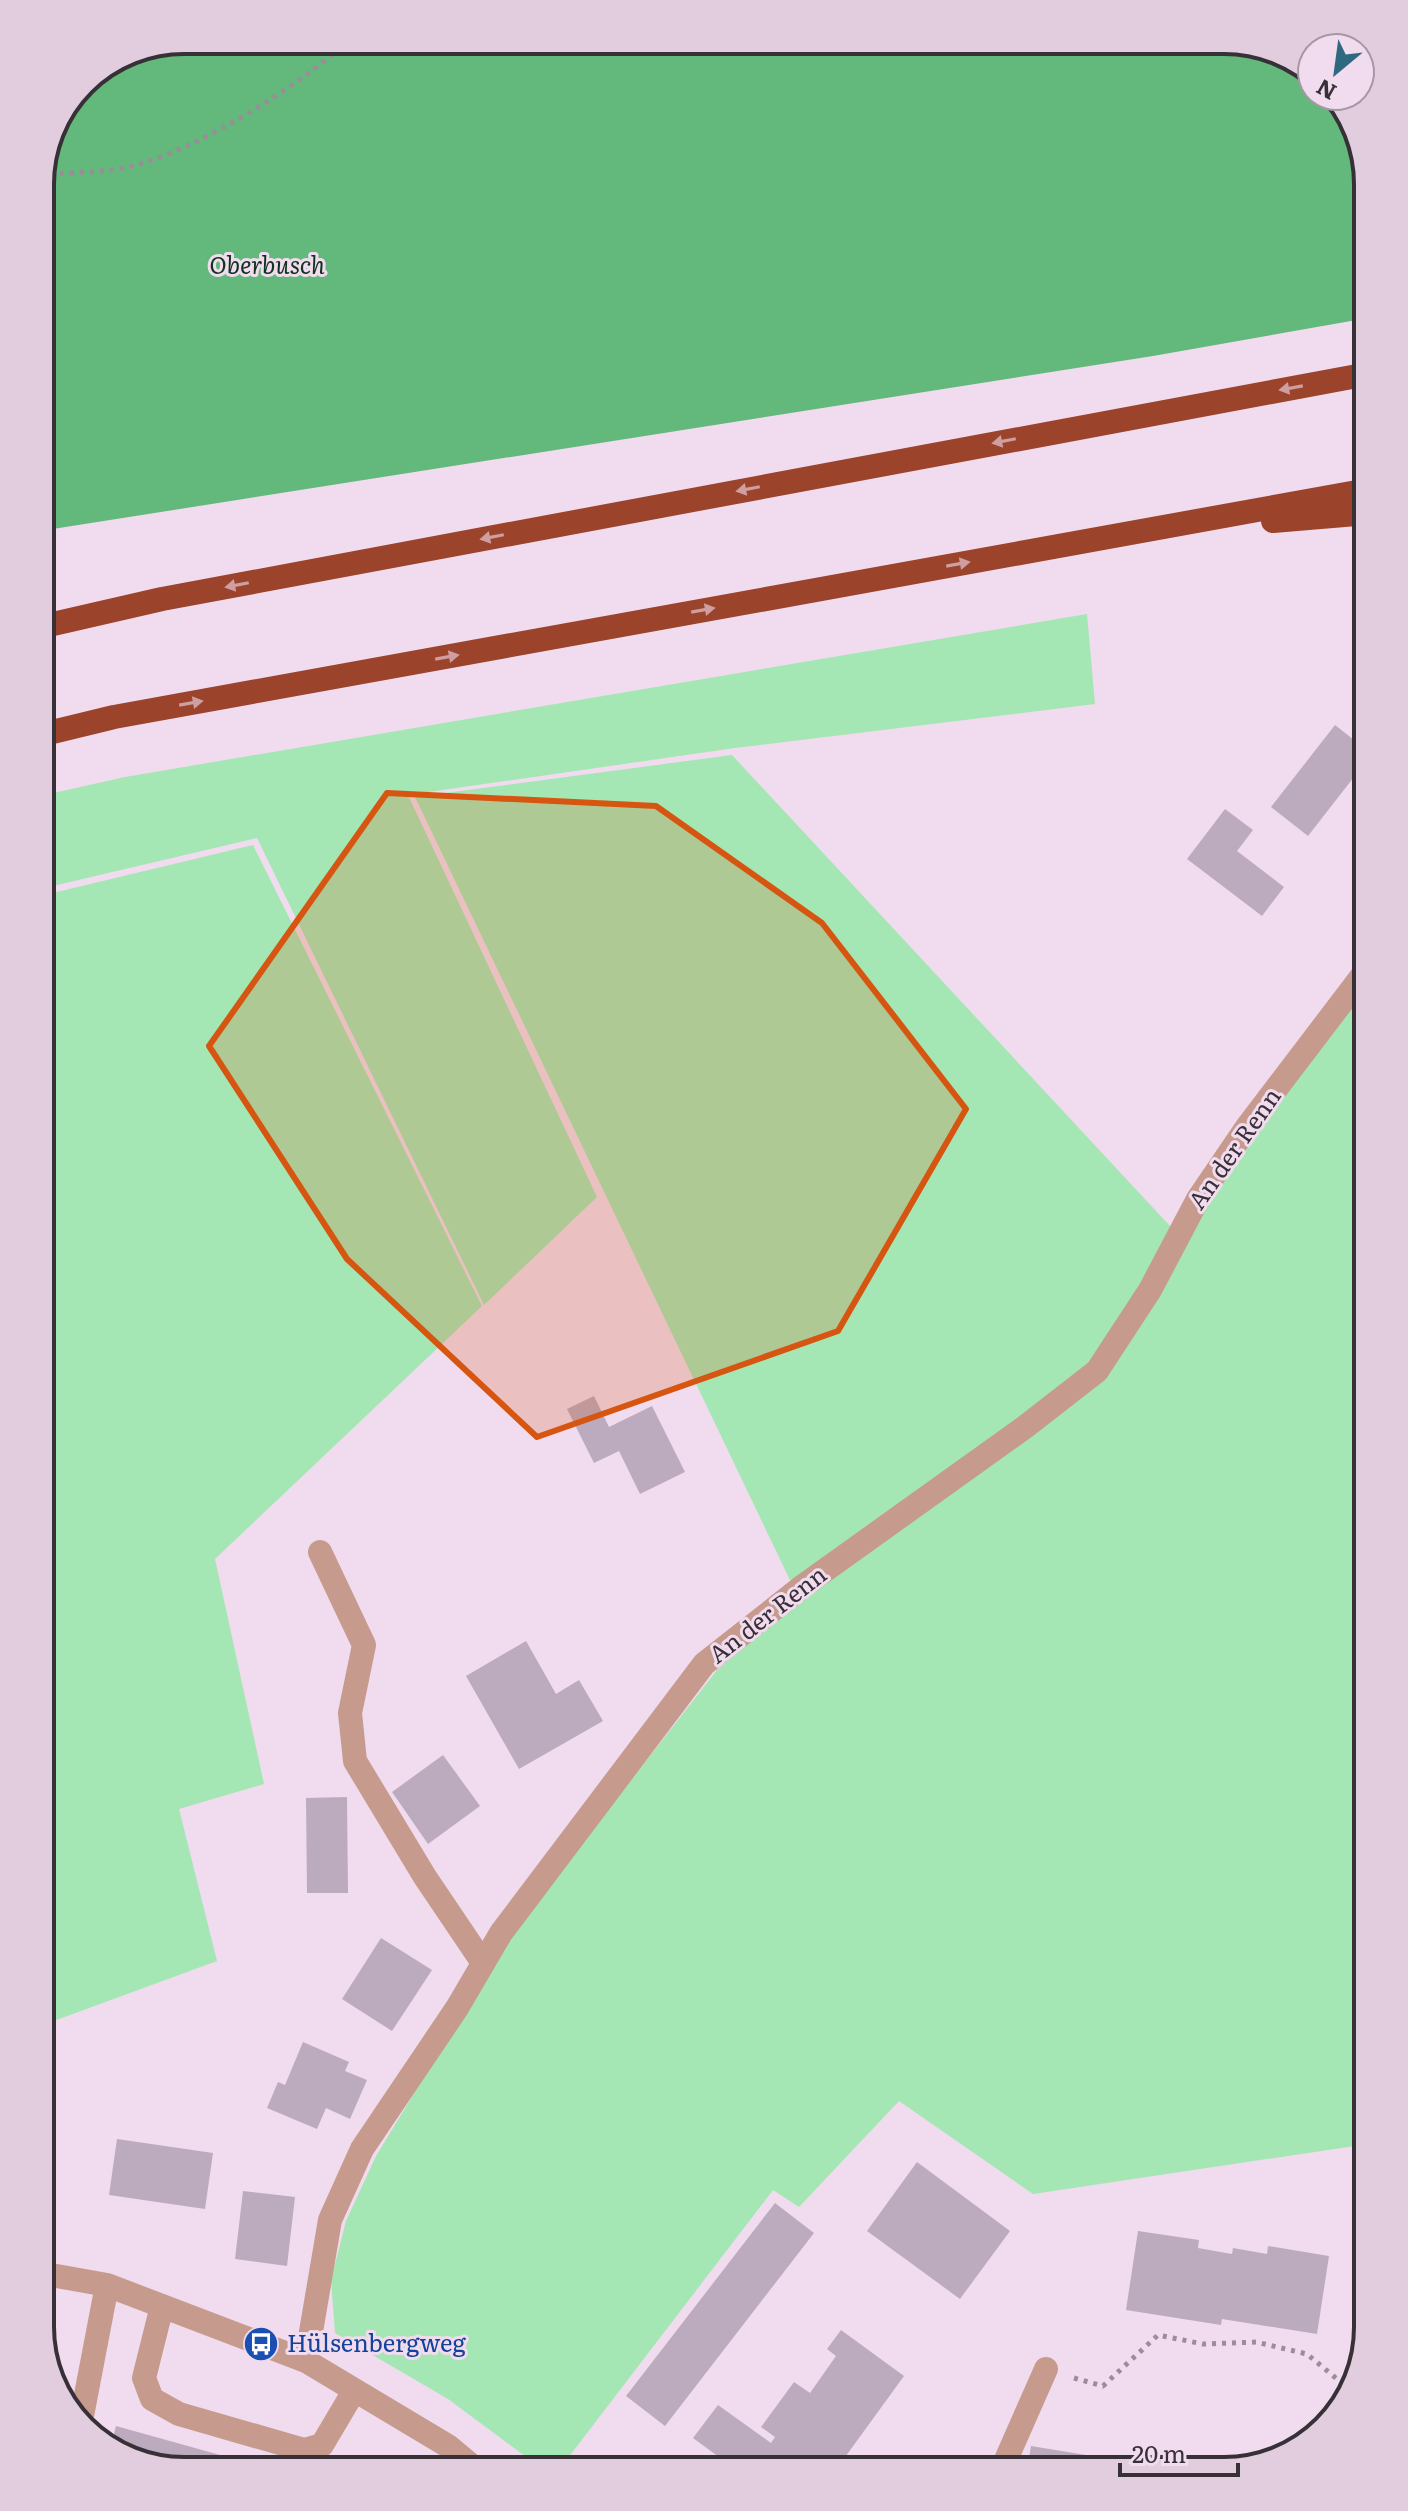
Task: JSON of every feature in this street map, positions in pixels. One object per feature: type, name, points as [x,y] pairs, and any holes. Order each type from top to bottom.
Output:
[{"type":"highway","points":[[54,624],[162,599],[1354,377]]},
{"type":"highway","points":[[54,732],[130,714],[1354,492]]},
{"type":"highway","points":[[1135,531],[1354,514]]},
{"type":"street","name":"An der Renn","points":[[306,2361],[330,2220],[362,2149],[457,2008],[501,1933],[704,1664],[803,1586],[1025,1427],[1097,1371],[1150,1290],[1206,1187],[1247,1127],[1354,986]]},
{"type":"street","points":[[320,1552],[364,1645],[350,1713],[355,1761],[425,1877],[483,1963]]},
{"type":"street","points":[[54,2276],[107,2285],[306,2361],[448,2446],[461,2457]]},
{"type":"street","points":[[83,2409],[107,2285]]},
{"type":"street","points":[[162,2306],[144,2378],[152,2399],[179,2414],[304,2450],[322,2445],[354,2391]]},
{"type":"street","points":[[1007,2457],[1046,2369]]},
{"type":"path","points":[[54,174],[132,166],[200,140],[291,85],[330,54]]},
{"type":"path","points":[[1046,2369],[1103,2386],[1158,2335],[1203,2344],[1256,2342],[1307,2354],[1341,2383]]},
{"type":"highlighted area","points":[[387,793],[656,806],[822,923],[966,1109],[838,1331],[537,1437],[347,1259],[209,1046]]},
{"type":"green space","name":"Oberbusch","points":[[167,55],[1249,56],[1281,67],[1296,76],[1296,112],[1332,112],[1341,127],[1353,167],[1354,320],[1153,356],[54,529],[54,175],[58,150],[67,127],[98,86],[119,71]]},
{"type":"green space","points":[[1087,614],[1095,704],[735,748],[408,795],[597,1197],[484,1305],[257,838],[54,886],[54,793],[125,777]]},
{"type":"green space","points":[[732,755],[1183,1240],[1213,1188],[1354,1003],[1354,2146],[1033,2194],[899,2101],[799,2207],[773,2190],[569,2457],[526,2457],[448,2399],[335,2333],[331,2280],[346,2221],[376,2156],[509,1937],[717,1670],[800,1601],[415,797]]},
{"type":"green space","points":[[253,845],[482,1306],[215,1559],[264,1784],[179,1809],[217,1961],[54,2021],[54,893]]},
{"type":"building","points":[[1335,725],[1354,740],[1354,777],[1308,836],[1271,807]]},
{"type":"building","points":[[1225,809],[1253,830],[1237,851],[1284,887],[1262,916],[1187,859]]},
{"type":"building","points":[[594,1396],[609,1427],[652,1406],[685,1472],[640,1494],[619,1451],[594,1463],[567,1409]]},
{"type":"building","points":[[526,1641],[556,1694],[579,1680],[603,1721],[519,1769],[466,1676]]},
{"type":"building","points":[[443,1755],[480,1806],[428,1844],[392,1792]]},
{"type":"building","points":[[347,1797],[348,1893],[307,1893],[306,1798]]},
{"type":"building","points":[[381,1938],[432,1970],[392,2031],[342,1999]]},
{"type":"building","points":[[303,2042],[349,2062],[345,2071],[367,2080],[350,2119],[326,2108],[317,2129],[267,2108],[278,2082],[285,2085]]},
{"type":"building","points":[[117,2139],[213,2153],[205,2209],[109,2195]]},
{"type":"building","points":[[917,2162],[1010,2231],[960,2299],[867,2231]]},
{"type":"building","points":[[243,2191],[295,2197],[287,2266],[235,2259]]},
{"type":"building","points":[[775,2203],[814,2233],[665,2426],[626,2396]]},
{"type":"building","points":[[1138,2231],[1199,2240],[1198,2248],[1232,2254],[1233,2248],[1267,2254],[1268,2246],[1329,2256],[1317,2334],[1222,2319],[1221,2325],[1126,2310]]},
{"type":"building","points":[[841,2330],[904,2376],[845,2457],[719,2457],[693,2438],[718,2405],[771,2443],[775,2437],[761,2427],[794,2382],[810,2393],[836,2356],[827,2349]]},
{"type":"building","points":[[116,2426],[227,2457],[159,2455],[113,2436]]},
{"type":"building","points":[[1031,2446],[1092,2456],[1092,2457],[1029,2457]]},
{"type":"place","name":"Hülsenbergweg","points":[[261,2344]]}]
